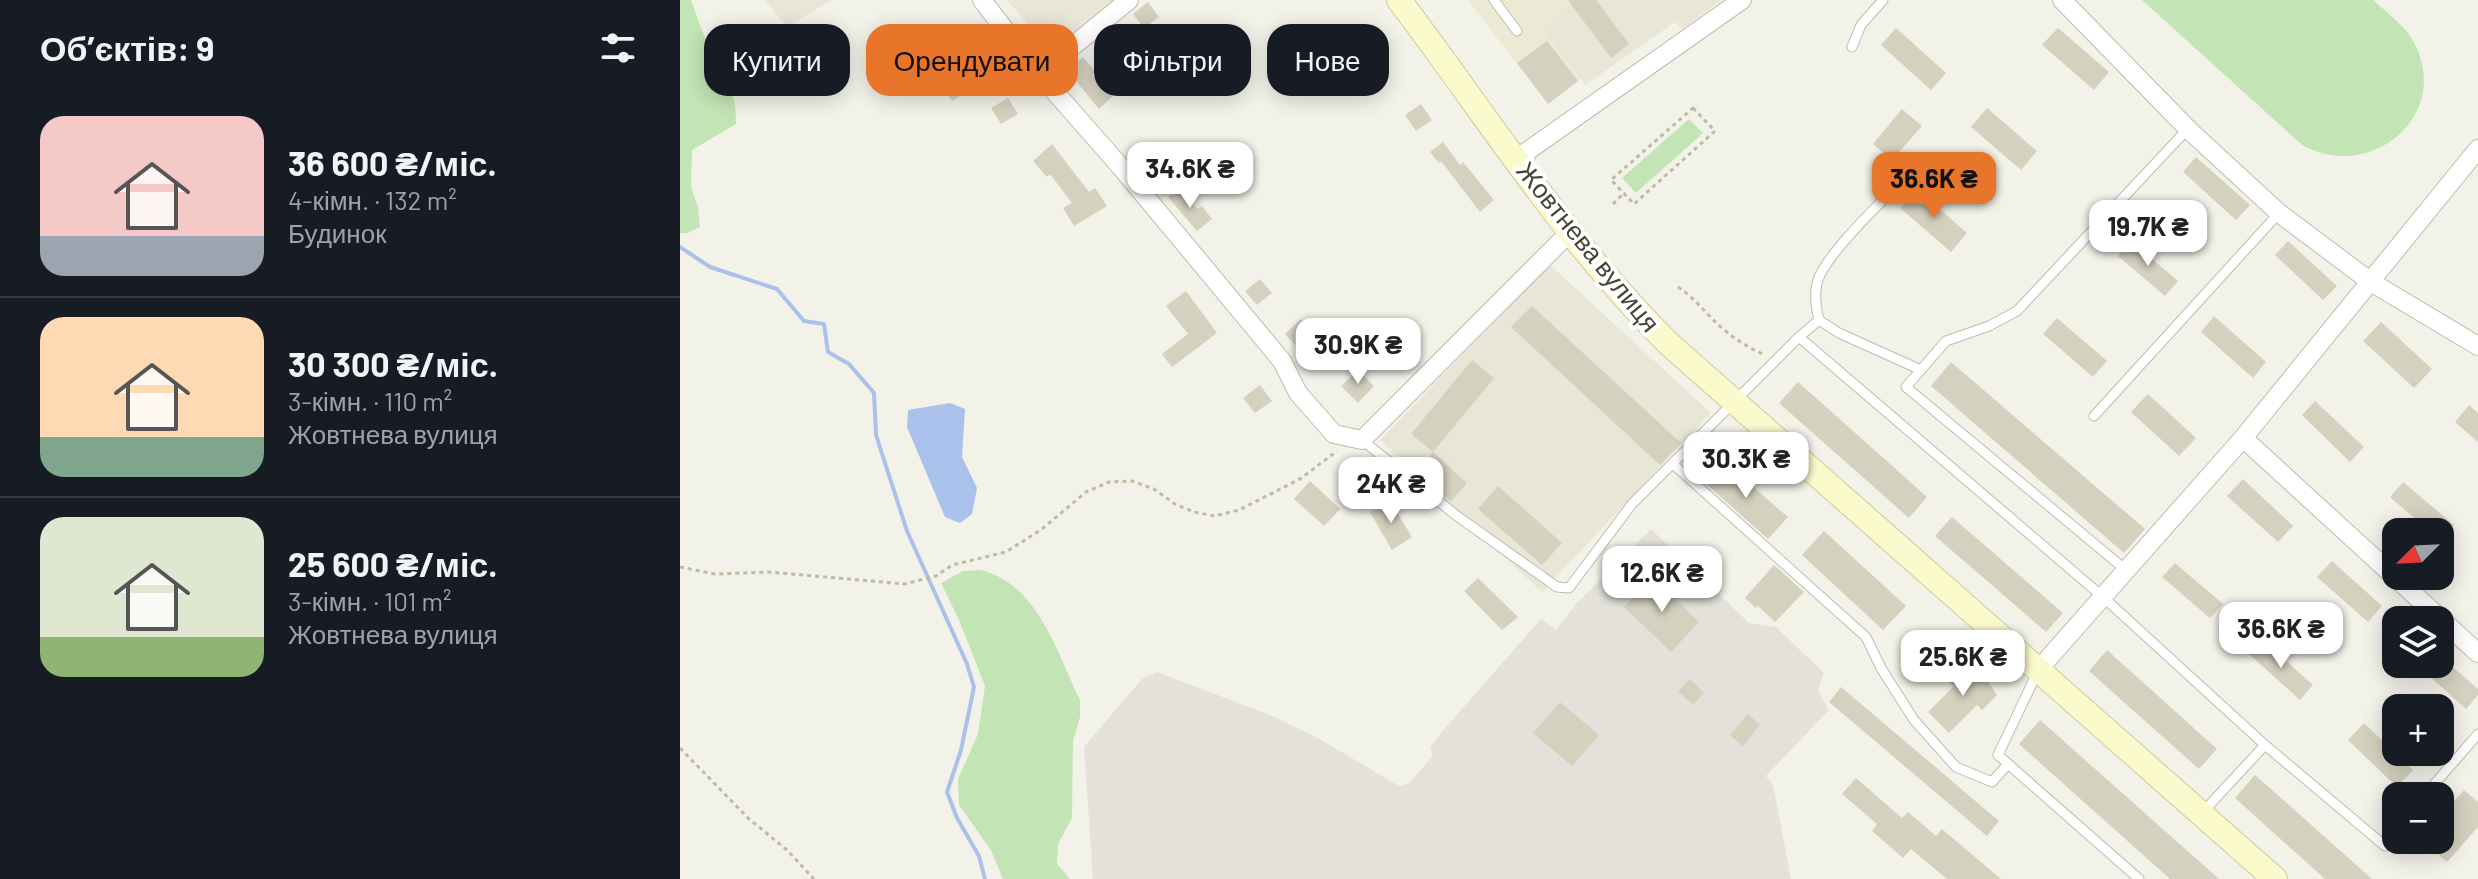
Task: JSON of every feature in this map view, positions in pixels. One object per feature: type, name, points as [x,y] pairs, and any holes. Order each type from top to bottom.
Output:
[{"type":"main road","name":"Жовтнева вулиця","points":[[1399,0],[1570,232],[1634,310],[2275,879]]},
{"type":"street","points":[[982,0],[1000,24]]},
{"type":"street","points":[[1078,42],[1129,0]]},
{"type":"street","points":[[1524,170],[1526,152],[1742,0]]},
{"type":"street","points":[[2062,0],[2190,131],[2279,213],[2371,282],[2478,346]]},
{"type":"street","points":[[1058,96],[1282,361],[1298,393],[1334,434],[1358,439],[1570,232]]},
{"type":"street","points":[[2039,669],[2243,438],[2478,149]]},
{"type":"street","points":[[2243,438],[2478,653]]},
{"type":"lane","points":[[1494,0],[1517,31]]},
{"type":"lane","points":[[1852,47],[1861,25],[1883,0]]},
{"type":"lane","points":[[2127,571],[1906,387],[1946,341],[1989,326],[2017,311],[2144,173],[2182,135],[2190,131]]},
{"type":"lane","points":[[1896,187],[1841,247],[1817,281],[1815,303],[1819,320],[1839,333],[1921,370]]},
{"type":"lane","points":[[2094,416],[2279,213]]},
{"type":"lane","points":[[1358,439],[1457,516],[1557,587],[1569,588],[1632,504],[1819,320]]},
{"type":"lane","points":[[1799,337],[2103,597],[2265,745],[2382,843]]},
{"type":"lane","points":[[1673,464],[1866,637],[1881,668],[1914,720],[1956,767],[1992,782],[2008,764]]},
{"type":"lane","points":[[2039,669],[1998,755],[2139,879]]},
{"type":"lane","points":[[2436,782],[2478,734]]},
{"type":"lane","points":[[2202,813],[2265,745]]},
{"type":"path","points":[[1693,108],[1715,131],[1634,204],[1624,193],[1611,180],[1693,108]]},
{"type":"path","points":[[1613,204],[1624,193]]},
{"type":"path","points":[[1678,287],[1691,296],[1720,327],[1744,345],[1776,361]]},
{"type":"path","points":[[680,567],[715,574],[769,572],[905,584],[936,576],[952,565],[1006,552],[1042,529],[1086,492],[1109,482],[1132,481],[1154,489],[1175,504],[1215,516],[1239,510],[1300,479],[1358,439]]},
{"type":"path","points":[[680,748],[748,818],[787,850],[814,879]]},
{"type":"shaded area","points":[[765,0],[831,0],[792,24],[785,24]]},
{"type":"shaded area","points":[[1007,0],[1118,0],[1078,33],[1078,24],[1028,24]]},
{"type":"shaded area","points":[[1468,0],[1578,0],[1541,27],[1580,79],[1548,104]]},
{"type":"shaded area","points":[[1577,0],[1722,0],[1682,29],[1675,22],[1585,85],[1541,27]]},
{"type":"shaded area","points":[[1550,265],[1711,413],[1542,592],[1380,440]]},
{"type":"shaded area","points":[[1651,529],[1749,623],[1776,627],[1824,673],[1818,691],[1829,710],[1766,776],[1773,785],[1791,879],[1093,879],[1084,747],[1142,679],[1157,672],[1270,715],[1316,737],[1399,786],[1408,784],[1433,756],[1430,748],[1440,734],[1541,619],[1556,630],[1576,604]]},
{"type":"green space","points":[[680,0],[691,0],[704,36],[704,96],[733,96],[736,124],[692,150],[691,187],[698,207],[700,227],[680,233]]},
{"type":"green space","points":[[2142,0],[2373,0],[2412,39],[2423,66],[2423,92],[2415,115],[2400,134],[2379,148],[2355,155],[2329,155],[2302,145]]},
{"type":"green space","points":[[1689,119],[1703,133],[1636,193],[1622,178]]},
{"type":"green space","points":[[980,570],[1000,577],[1031,604],[1054,642],[1080,700],[1080,717],[1073,741],[1072,818],[1058,844],[1057,864],[1070,879],[1003,879],[991,850],[959,805],[958,779],[978,734],[985,686],[941,583],[963,571]]},
{"type":"water","points":[[950,403],[965,409],[962,457],[977,488],[972,514],[960,523],[945,517],[907,427],[908,410]]},
{"type":"building","points":[[1568,0],[1596,0],[1629,44],[1611,58]]},
{"type":"building","points":[[1148,2],[1159,17],[1149,24],[1141,24],[1133,14]]},
{"type":"building","points":[[1896,28],[1946,73],[1931,90],[1881,45]]},
{"type":"building","points":[[2058,28],[2109,72],[2094,90],[2042,45]]},
{"type":"building","points":[[1547,41],[1578,81],[1548,104],[1517,63]]},
{"type":"building","points":[[1083,57],[1094,70],[1094,96],[1113,96],[1099,109],[1078,83],[1078,61]]},
{"type":"building","points":[[1008,98],[1018,114],[1001,124],[991,108]]},
{"type":"building","points":[[1421,104],[1432,120],[1416,131],[1405,115]]},
{"type":"building","points":[[1987,108],[2037,151],[2021,170],[1971,127]]},
{"type":"building","points":[[1902,109],[1922,126],[1892,160],[1873,144]]},
{"type":"building","points":[[1443,142],[1460,165],[1463,162],[1494,200],[1480,212],[1441,161],[1439,163],[1430,152]]},
{"type":"building","points":[[1052,144],[1089,192],[1095,188],[1107,206],[1074,226],[1063,208],[1072,203],[1050,174],[1047,177],[1033,161]]},
{"type":"building","points":[[1165,146],[1177,159],[1153,176],[1144,166]]},
{"type":"building","points":[[2196,157],[2250,205],[2236,220],[2183,172]]},
{"type":"building","points":[[1179,188],[1197,209],[1202,206],[1212,219],[1197,231],[1168,197]]},
{"type":"building","points":[[1917,189],[1967,233],[1951,252],[1900,208]]},
{"type":"building","points":[[2131,241],[2178,281],[2165,296],[2118,256]]},
{"type":"building","points":[[2288,241],[2337,286],[2323,300],[2275,255]]},
{"type":"building","points":[[1260,279],[1272,293],[1257,305],[1245,291]]},
{"type":"building","points":[[1186,291],[1217,333],[1172,367],[1162,354],[1188,334],[1166,306]]},
{"type":"building","points":[[1532,306],[1681,443],[1660,465],[1511,327]]},
{"type":"building","points":[[2214,316],[2266,362],[2253,378],[2201,332]]},
{"type":"building","points":[[2057,318],[2107,361],[2093,377],[2043,334]]},
{"type":"building","points":[[1301,319],[1322,342],[1328,336],[1340,349],[1326,363],[1304,341],[1297,347],[1285,334]]},
{"type":"building","points":[[2381,322],[2432,369],[2414,388],[2363,341]]},
{"type":"building","points":[[1472,360],[1494,378],[1433,452],[1411,434]]},
{"type":"building","points":[[1951,362],[2145,529],[2124,553],[1931,386]]},
{"type":"building","points":[[1358,370],[1374,386],[1358,403],[1341,386]]},
{"type":"building","points":[[1798,382],[1927,497],[1909,518],[1779,403]]},
{"type":"building","points":[[1260,385],[1272,401],[1255,413],[1243,398]]},
{"type":"building","points":[[2148,394],[2196,438],[2179,456],[2131,412]]},
{"type":"building","points":[[2315,401],[2364,447],[2350,462],[2302,415]]},
{"type":"building","points":[[2469,405],[2478,413],[2478,442],[2455,422]]},
{"type":"building","points":[[1433,452],[1467,483],[1451,501],[1414,472]]},
{"type":"building","points":[[1723,461],[1788,517],[1768,539],[1704,482]]},
{"type":"building","points":[[2243,479],[2293,526],[2278,542],[2227,496]]},
{"type":"building","points":[[1310,481],[1340,509],[1324,526],[1294,499]]},
{"type":"building","points":[[2403,482],[2446,518],[2415,518],[2390,497]]},
{"type":"building","points":[[1498,486],[1562,543],[1542,565],[1478,509]]},
{"type":"building","points":[[1389,500],[1412,537],[1392,550],[1370,512]]},
{"type":"building","points":[[1952,517],[2063,613],[2046,632],[1935,536]]},
{"type":"building","points":[[1824,531],[1906,606],[1883,630],[1802,555]]},
{"type":"building","points":[[2332,561],[2382,606],[2368,622],[2317,577]]},
{"type":"building","points":[[2175,563],[2223,604],[2210,618],[2162,577]]},
{"type":"building","points":[[1774,565],[1804,592],[1775,622],[1745,598]]},
{"type":"building","points":[[1652,577],[1699,622],[1671,652],[1624,607]]},
{"type":"building","points":[[1478,578],[1518,617],[1502,630],[1464,591]]},
{"type":"building","points":[[2263,640],[2313,685],[2300,700],[2249,654]]},
{"type":"building","points":[[2107,650],[2217,749],[2199,769],[2089,671]]},
{"type":"building","points":[[1966,664],[1988,681],[1997,695],[1982,710],[1977,705],[1949,733],[1928,712],[1954,686],[1949,682]]},
{"type":"building","points":[[2454,668],[2478,689],[2478,695],[2466,709],[2454,698],[2454,694],[2449,694],[2432,678],[2454,678]]},
{"type":"building","points":[[1690,679],[1704,693],[1693,705],[1678,691]]},
{"type":"building","points":[[1841,687],[1999,821],[1987,836],[1829,702]]},
{"type":"building","points":[[1560,702],[1599,735],[1572,766],[1533,733]]},
{"type":"building","points":[[1748,714],[1760,725],[1743,746],[1730,735]]},
{"type":"building","points":[[2040,720],[2219,879],[2170,879],[2019,744]]},
{"type":"building","points":[[2364,723],[2382,740],[2382,766],[2409,766],[2413,770],[2402,782],[2392,782],[2348,740]]},
{"type":"building","points":[[2255,775],[2372,879],[2325,879],[2235,798]]},
{"type":"building","points":[[1856,778],[1902,818],[1908,812],[1936,836],[1942,829],[2001,879],[1947,879],[1911,849],[1903,858],[1872,831],[1877,824],[1842,794]]},
{"type":"building","points":[[2464,790],[2478,802],[2478,827],[2447,862],[2438,854],[2454,854],[2454,801]]},
{"type":"waterway","points":[[680,247],[710,267],[777,289],[804,321],[824,324],[828,352],[849,364],[874,393],[876,435],[907,531],[967,664],[974,687],[961,750],[947,792],[957,818],[979,856],[985,879]]}]
